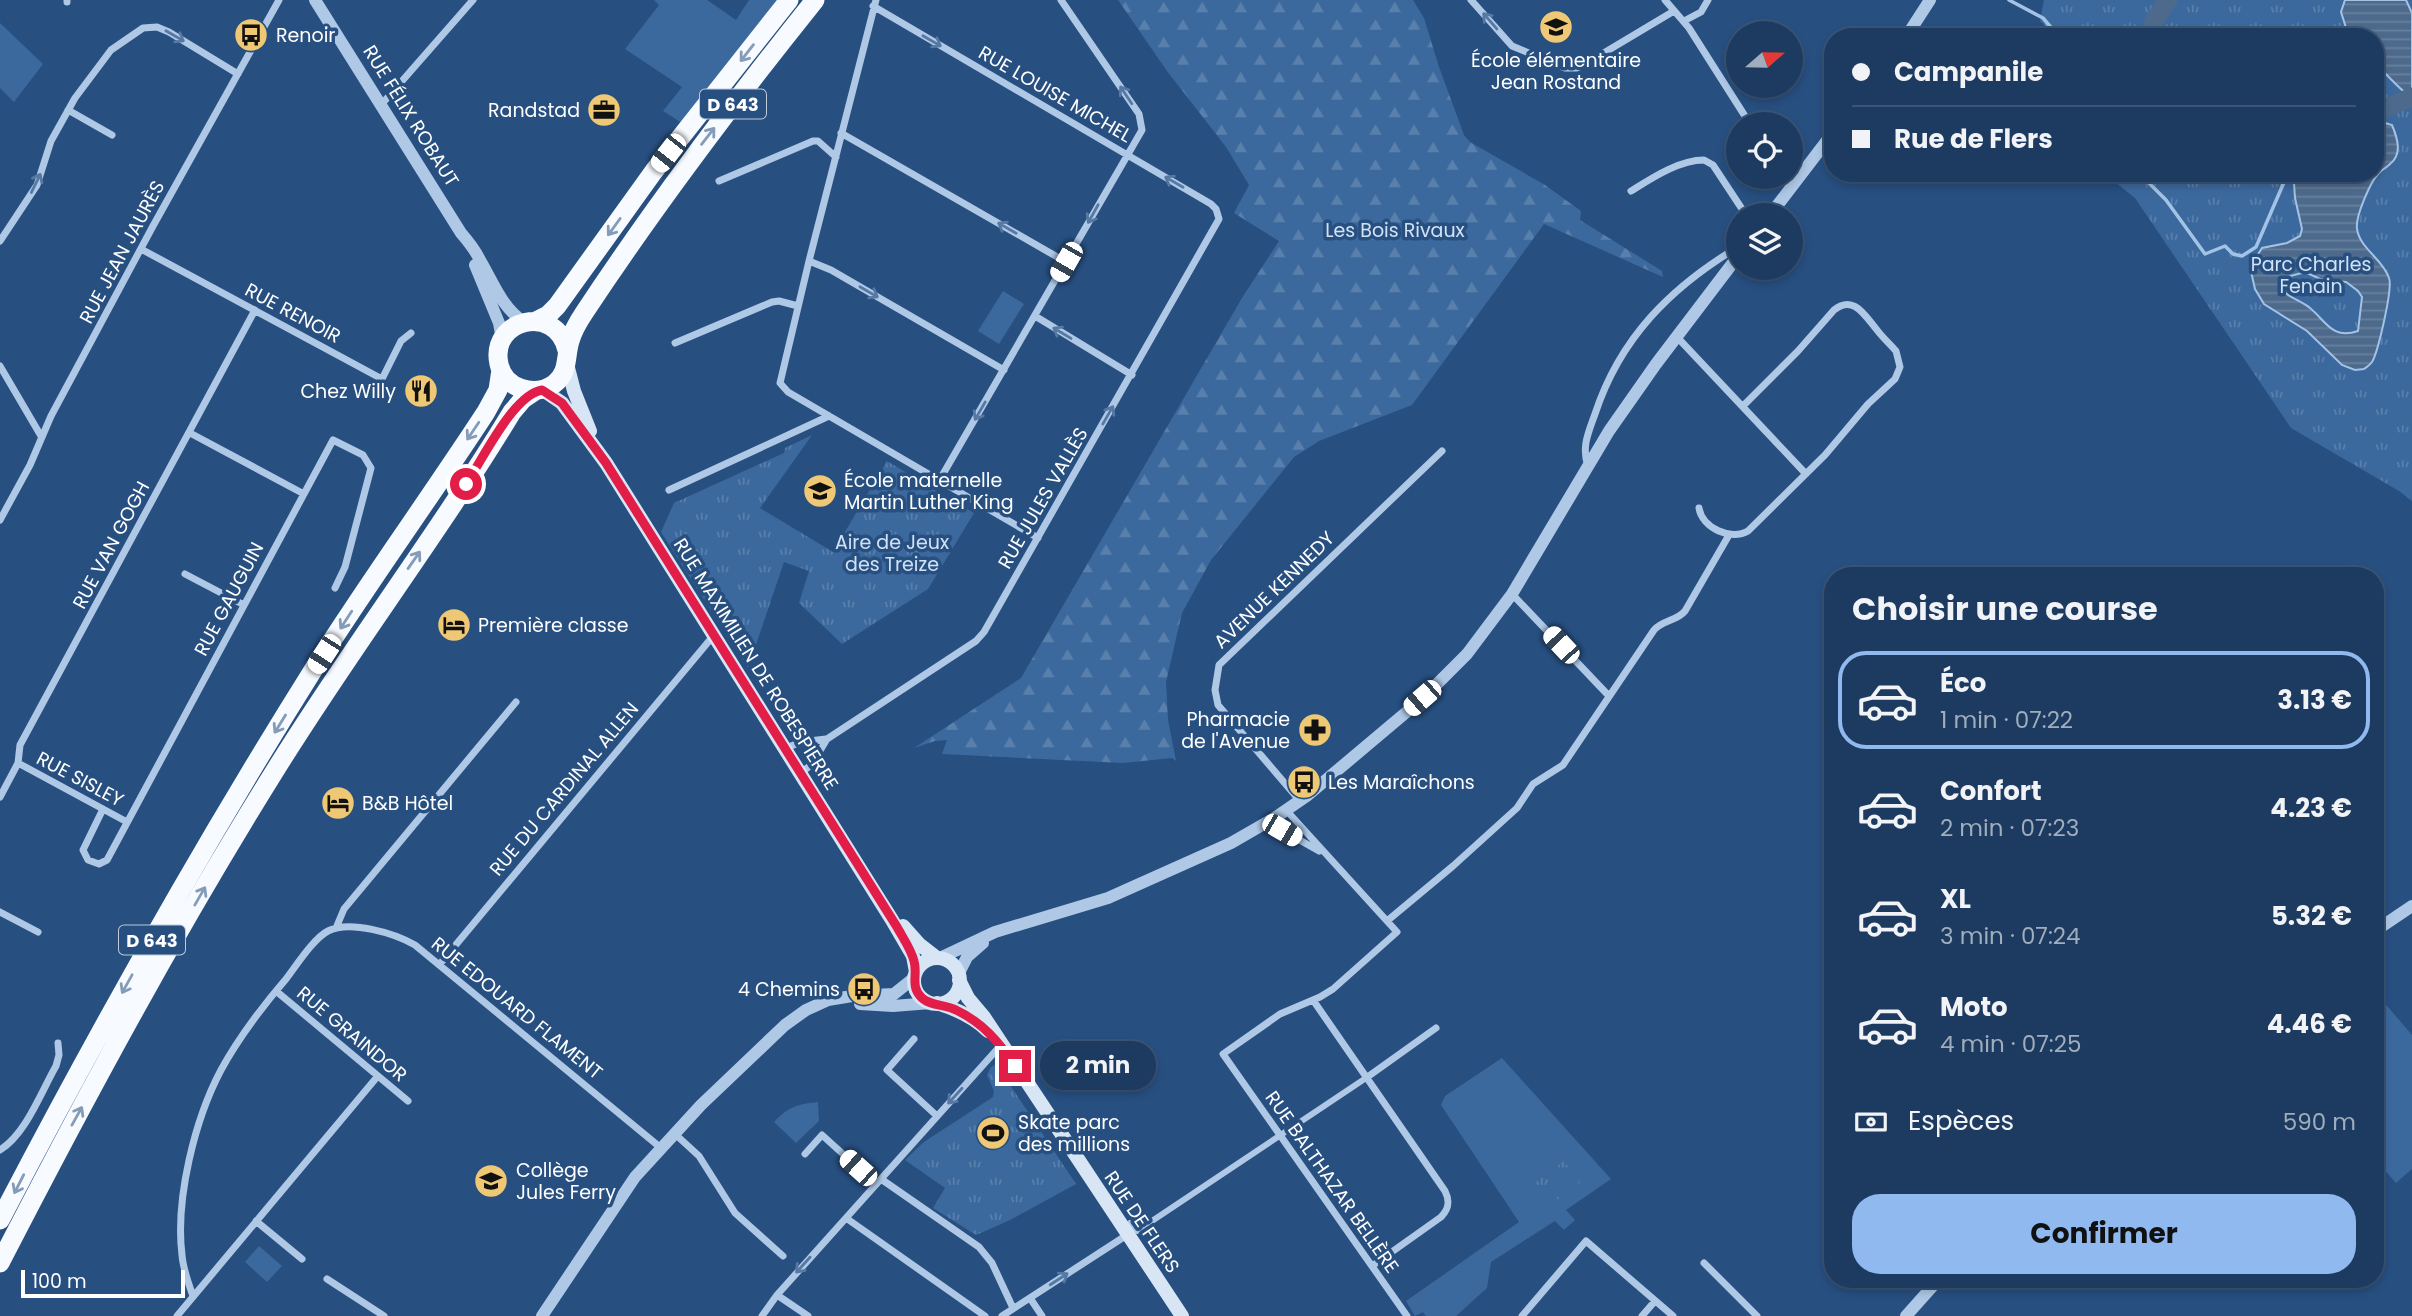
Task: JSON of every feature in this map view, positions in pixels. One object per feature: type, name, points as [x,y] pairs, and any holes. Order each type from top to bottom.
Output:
[{"type":"highway","name":"D 643","points":[[530,322],[554,310],[654,172],[789,0]]},
{"type":"highway","name":"D 643","points":[[567,357],[576,326],[653,211],[815,0]]},
{"type":"highway","points":[[530,322],[547,324],[556,330],[564,339],[567,357],[558,380],[539,390],[524,390],[513,385],[501,370],[498,355],[502,340],[511,329],[530,322]]},
{"type":"highway","name":"D 643","points":[[0,1220],[126,984],[228,810],[386,557],[486,412],[498,390],[501,370]]},
{"type":"highway","name":"D 643","points":[[0,1263],[125,1027],[256,801],[347,656],[451,506],[512,412],[523,399],[539,390]]},
{"type":"main road","name":"RUE MAXIMILIEN DE ROBESPIERRE","points":[[567,357],[581,410],[606,463]]},
{"type":"main road","name":"RUE MAXIMILIEN DE ROBESPIERRE","points":[[539,390],[562,403],[606,463],[872,886],[912,956],[915,975]]},
{"type":"main road","name":"RUE MAXIMILIEN DE ROBESPIERRE","points":[[872,886],[907,931],[938,958]]},
{"type":"main road","points":[[938,958],[952,964],[959,977],[954,995],[947,1001],[934,1003],[918,993],[915,975],[924,962],[938,958]]},
{"type":"main road","name":"RUE DE FLERS","points":[[959,977],[967,996],[984,1017],[1182,1316]]},
{"type":"main road","name":"RUE DE FLERS","points":[[934,1003],[957,1010],[977,1022],[1001,1045]]},
{"type":"street","name":"RUE JEAN JAURÈS","points":[[0,520],[30,465],[41,436],[141,249],[279,0]]},
{"type":"street","name":"RUE FÉLIX ROBAUT","points":[[318,0],[461,233],[480,258],[503,302],[515,316],[530,322]]},
{"type":"street","points":[[381,104],[473,0]]},
{"type":"street","points":[[940,481],[1142,130],[1141,118],[1061,0]]},
{"type":"street","points":[[1471,0],[1512,46],[1565,68],[1577,68],[1587,63],[1674,11]]},
{"type":"street","points":[[1665,0],[1684,21],[1742,112]]},
{"type":"street","points":[[1684,21],[1701,12],[1708,0]]},
{"type":"street","points":[[1912,28],[1930,0]]},
{"type":"street","points":[[875,3],[780,383],[788,392],[1038,538]]},
{"type":"street","name":"RUE LOUISE MICHEL","points":[[875,3],[1211,204],[1218,212]]},
{"type":"street","points":[[1,237],[37,184],[51,141],[78,93],[111,50],[143,28],[157,27],[238,74]]},
{"type":"street","points":[[68,110],[112,135]]},
{"type":"street","points":[[841,133],[1066,262]]},
{"type":"street","points":[[719,181],[813,141],[818,141],[836,157]]},
{"type":"street","points":[[1803,165],[1824,143]]},
{"type":"street","points":[[1631,191],[1659,174],[1689,162],[1704,160],[1713,165],[1738,203]]},
{"type":"street","name":"RUE JULES VALLÈS","points":[[801,773],[811,764],[827,739],[976,640],[987,627],[1217,226],[1218,212]]},
{"type":"street","name":"RUE FÉLIX ROBAUT","points":[[461,233],[499,324],[502,340]]},
{"type":"street","name":"RUE RENOIR","points":[[141,249],[382,379],[401,341],[411,333]]},
{"type":"street","points":[[1588,466],[1584,451],[1587,438],[1603,388],[1626,346],[1647,319],[1665,302],[1726,256]]},
{"type":"street","points":[[809,261],[831,270],[1004,370]]},
{"type":"street","points":[[938,958],[986,935],[1126,891],[1203,858],[1300,801],[1431,691],[1467,654],[1512,594],[1624,408],[1726,272]]},
{"type":"street","points":[[675,343],[772,302],[798,306]]},
{"type":"street","points":[[1699,508],[1704,521],[1729,535],[1737,536],[1748,531],[1895,379],[1900,359],[1861,309],[1849,304],[1836,308],[1743,406]]},
{"type":"street","name":"RUE VAN GOGH","points":[[0,797],[19,763],[20,746],[255,310]]},
{"type":"street","points":[[1035,316],[1132,375]]},
{"type":"street","points":[[1676,337],[1806,474]]},
{"type":"street","points":[[0,366],[41,436]]},
{"type":"street","points":[[669,489],[829,416]]},
{"type":"street","points":[[190,433],[304,494]]},
{"type":"street","name":"RUE GAUGUIN","points":[[103,809],[83,854],[88,860],[99,864],[105,862],[333,440],[363,455],[368,460],[370,473],[345,566],[335,588]]},
{"type":"street","name":"AVENUE KENNEDY","points":[[1300,801],[1218,705],[1215,683],[1219,665],[1442,451]]},
{"type":"street","points":[[1387,921],[1521,805],[1534,784],[1563,765],[1657,626],[1683,615],[1729,535]]},
{"type":"street","points":[[185,574],[244,605]]},
{"type":"street","points":[[1512,594],[1609,696]]},
{"type":"street","name":"RUE DU CARDINAL ALLEN","points":[[439,965],[714,635]]},
{"type":"street","points":[[193,1296],[183,1264],[180,1229],[184,1196],[195,1141],[222,1067],[247,1028],[276,991],[321,936],[337,928],[344,909],[516,702]]},
{"type":"street","name":"RUE JULES VALLÈS","points":[[786,748],[801,742],[827,739]]},
{"type":"street","name":"RUE SISLEY","points":[[19,763],[127,822]]},
{"type":"street","points":[[1286,810],[1398,932],[1344,980],[1313,1000],[1446,1191],[1449,1200],[1441,1217],[1372,1266]]},
{"type":"street","points":[[1268,822],[1326,855]]},
{"type":"street","points":[[2384,925],[2412,906]]},
{"type":"street","points":[[0,912],[38,932]]},
{"type":"street","points":[[959,977],[965,960],[975,949],[998,934],[1021,925]]},
{"type":"street","name":"RUE EDOUARD FLAMENT","points":[[337,928],[393,934],[415,945],[662,1148]]},
{"type":"street","points":[[541,1316],[628,1185],[722,1084],[799,1015],[813,1006],[836,999],[894,994],[915,975]]},
{"type":"street","name":"RUE GRAINDOR","points":[[276,991],[408,1101]]},
{"type":"street","name":"RUE BALTHAZAR BELLÈRE","points":[[1313,1000],[1280,1014],[1223,1054],[1407,1316]]},
{"type":"street","points":[[675,1134],[705,1112],[783,1037],[812,1015],[847,1004],[893,1006],[934,1003]]},
{"type":"street","points":[[1002,1316],[1125,1231],[1130,1223],[1137,1231],[1280,1137],[1436,1028]]},
{"type":"street","points":[[914,1040],[887,1070],[937,1116]]},
{"type":"street","points":[[0,1150],[16,1138],[56,1066],[58,1044]]},
{"type":"street","points":[[762,1316],[777,1295],[1001,1045]]},
{"type":"street","points":[[177,1316],[377,1077]]},
{"type":"street","points":[[675,1134],[703,1161],[735,1213],[783,1256]]},
{"type":"street","points":[[805,1154],[822,1135],[878,1181],[979,1247],[992,1263],[1013,1308]]},
{"type":"street","points":[[846,1217],[985,1316]]},
{"type":"street","points":[[256,1221],[302,1259]]},
{"type":"street","points":[[1522,1316],[1586,1241],[1673,1316]]},
{"type":"street","points":[[1704,1263],[1757,1316]]},
{"type":"street","points":[[327,1279],[384,1316]]},
{"type":"street","points":[[1906,1316],[1931,1288]]},
{"type":"street","points":[[777,1295],[808,1316]]},
{"type":"street","points":[[1030,1298],[1042,1316]]},
{"type":"street","points":[[1642,1316],[1655,1301]]},
{"type":"green space","points":[[654,0],[707,0],[736,20],[749,0],[780,0],[682,123],[663,111],[682,87],[625,49],[659,5]]},
{"type":"green space","name":"Les Bois Rivaux","points":[[1118,0],[1413,0],[1424,18],[1464,135],[1470,142],[1545,185],[1581,211],[1580,220],[1662,271],[1663,277],[1544,224],[1412,405],[1319,441],[1294,457],[1211,560],[1182,613],[1166,682],[1168,720],[1176,761],[1172,758],[1123,763],[942,754],[947,740],[914,748],[1021,678],[1242,298],[1279,241],[1234,213],[1249,185],[1226,147],[1167,71]]},
{"type":"green space","name":"Parc Charles Fenain","points":[[2044,0],[2412,0],[2412,501],[2291,428],[2135,198],[2115,182],[2384,182],[2384,28],[2047,28],[2040,21]]},
{"type":"green space","points":[[0,23],[43,64],[14,102],[0,88]]},
{"type":"green space","points":[[1003,291],[1024,304],[999,344],[978,331]]},
{"type":"green space","name":"Aire de Jeux des Treize","points":[[812,435],[760,508],[833,552],[887,461],[974,513],[928,589],[842,644],[799,603],[809,571],[784,562],[748,668],[661,532],[674,503],[784,453],[785,448]]},
{"type":"green space","points":[[2384,1002],[2412,1035],[2412,1169],[2396,1183],[2384,1169]]},
{"type":"green space","points":[[1502,1058],[1611,1179],[1566,1210],[1575,1220],[1564,1230],[1555,1221],[1491,1262],[1487,1288],[1456,1316],[1426,1316],[1423,1312],[1415,1316],[1406,1301],[1519,1222],[1441,1105],[1445,1096]]},
{"type":"green space","points":[[996,1064],[1076,1184],[976,1235],[933,1208],[945,1188],[905,1160],[924,1142],[993,1097],[994,1091],[987,1075]]},
{"type":"green space","points":[[818,1102],[819,1121],[796,1143],[774,1122],[794,1107]]},
{"type":"green space","points":[[1564,1161],[1580,1183],[1544,1209],[1528,1188]]},
{"type":"green space","points":[[259,1246],[282,1266],[267,1282],[245,1262]]},
{"type":"shaded area","points":[[2345,0],[2406,0],[2412,13],[2412,97],[2384,72],[2384,28],[2346,28],[2341,12]]},
{"type":"shaded area","points":[[2385,123],[2392,125],[2398,150],[2394,160],[2384,169]]},
{"type":"shaded area","points":[[2373,182],[2361,209],[2357,229],[2362,242],[2386,271],[2390,284],[2375,356],[2364,369],[2355,370],[2342,365],[2307,331],[2264,304],[2255,289],[2250,267],[2262,248],[2287,243],[2300,236],[2302,229],[2294,183]],"holes":[[[2305,272],[2320,279],[2346,282],[2362,297],[2358,331],[2349,333],[2330,328],[2310,308],[2281,289],[2281,282],[2287,277]]]},
{"type":"waterway","points":[[2009,0],[2043,18],[2051,28]]},
{"type":"waterway","points":[[2153,28],[2154,21],[2168,0]]},
{"type":"waterway","points":[[2384,108],[2412,97]]},
{"type":"waterway","points":[[2148,182],[2166,200],[2205,254],[2225,246],[2233,254],[2242,256],[2256,247],[2284,182]]},
{"type":"place","name":"École élémentaire Jean Rostand","points":[[1556,27]]},
{"type":"place","name":"Renoir","points":[[251,35]]},
{"type":"place","name":"Randstad","points":[[604,110]]},
{"type":"place","name":"Chez Willy","points":[[421,391]]},
{"type":"place","name":"École maternelle Martin Luther King","points":[[820,491]]},
{"type":"place","name":"Première classe","points":[[454,625]]},
{"type":"place","name":"Pharmacie de l'Avenue","points":[[1315,730]]},
{"type":"place","name":"Les Maraîchons","points":[[1304,782]]},
{"type":"place","name":"B&B Hôtel","points":[[338,803]]},
{"type":"place","name":"4 Chemins","points":[[864,989]]},
{"type":"place","name":"Skate parc des millions","points":[[993,1133]]},
{"type":"place","name":"Collège Jules Ferry","points":[[491,1181]]},
{"type":"route","points":[[466,484],[523,399],[542,390],[562,403],[606,463],[897,927],[914,959],[914,984],[918,993],[925,1000],[957,1010],[980,1024],[1001,1045],[1015,1066]]}]
